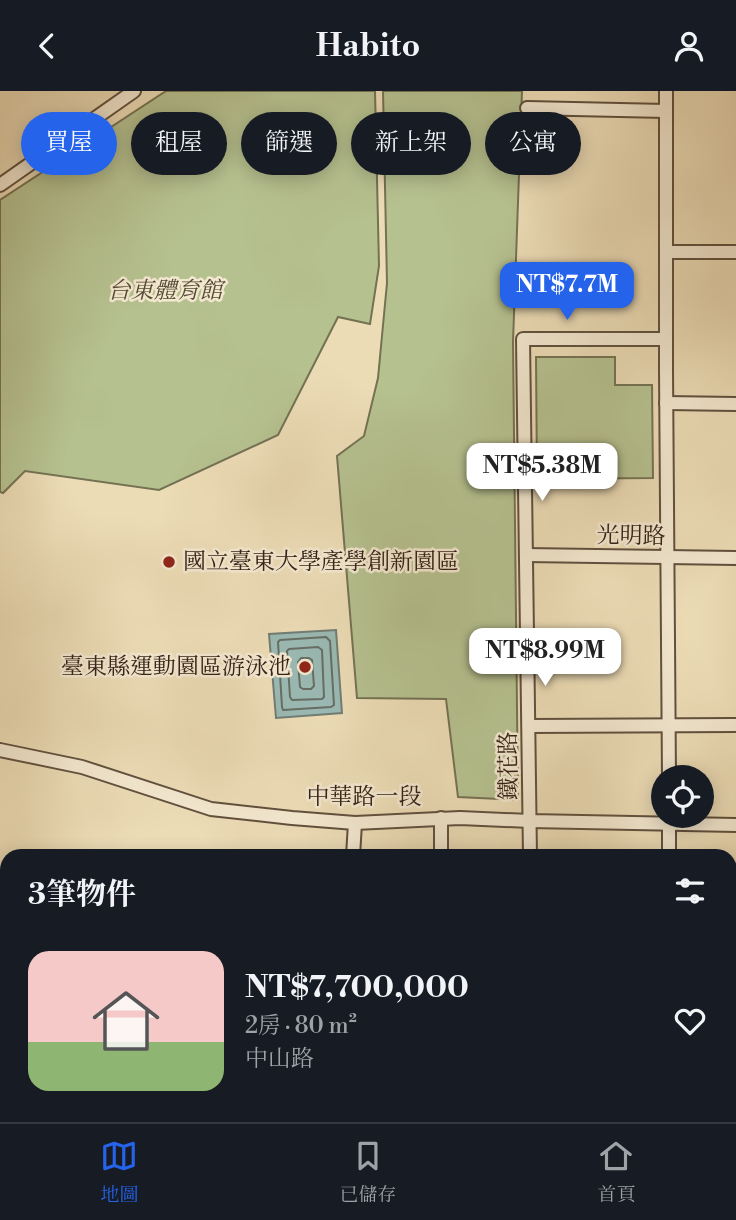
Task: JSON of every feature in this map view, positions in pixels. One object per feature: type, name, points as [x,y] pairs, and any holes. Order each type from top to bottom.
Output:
[{"type":"street","points":[[0,185],[134,91]]},
{"type":"street","points":[[666,91],[669,765]]},
{"type":"street","points":[[527,108],[666,111]]},
{"type":"street","points":[[666,252],[736,252]]},
{"type":"street","name":"鐵花路","points":[[530,849],[523,339],[666,339]]},
{"type":"street","points":[[666,403],[736,404]]},
{"type":"street","name":"光明路","points":[[526,555],[736,558]]},
{"type":"street","points":[[529,726],[736,725]]},
{"type":"street","name":"中華路一段","points":[[0,750],[82,767],[211,809],[292,818],[355,823],[441,818],[651,820]]},
{"type":"street","points":[[441,818],[441,849]]},
{"type":"street","points":[[353,849],[355,823]]},
{"type":"street","name":"中華路一段","points":[[714,823],[736,825]]},
{"type":"street","points":[[669,828],[670,849]]},
{"type":"green space","name":"台東體育館","points":[[166,91],[375,91],[375,112],[351,112],[351,175],[377,175],[379,266],[370,324],[338,317],[278,435],[159,490],[25,471],[3,493],[0,492],[0,200],[38,175],[117,175],[117,123],[131,114],[131,175],[227,175],[227,112],[134,112]]},
{"type":"green space","points":[[383,91],[522,91],[521,112],[485,112],[485,175],[519,175],[513,342],[518,800],[458,797],[446,699],[357,698],[337,456],[364,436],[378,378],[387,283],[385,175],[471,175],[471,112],[383,112]]},
{"type":"green space","points":[[536,357],[615,357],[615,385],[652,385],[653,478],[537,479]]},
{"type":"water","name":"臺東縣運動園區游泳池","points":[[336,630],[342,713],[276,718],[269,634]]},
{"type":"place","name":"國立臺東大學產學創新園區","points":[[169,562]]},
{"type":"place","name":"臺東縣運動園區游泳池","points":[[305,667]]}]
